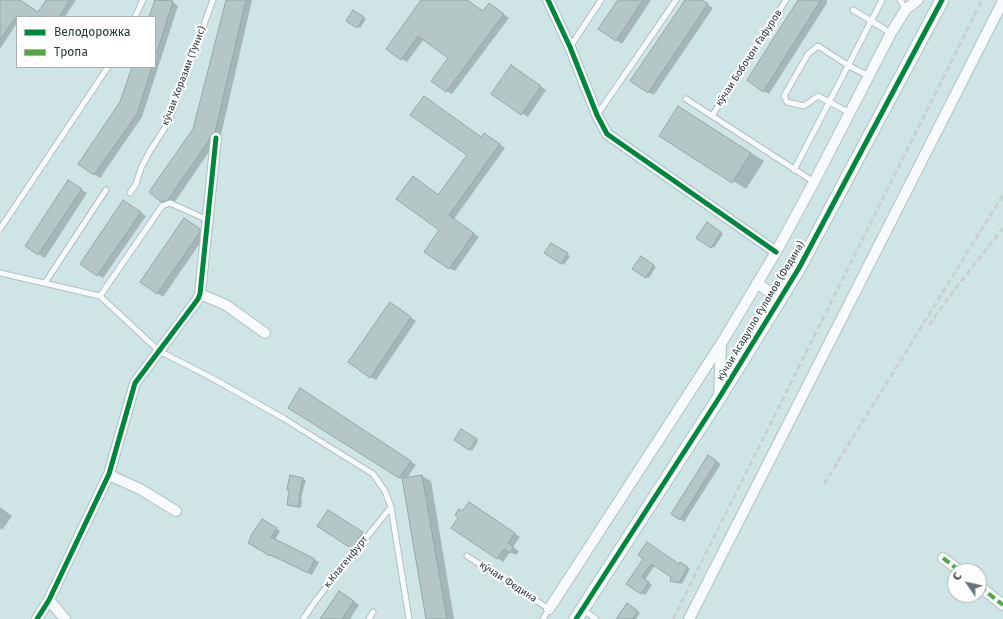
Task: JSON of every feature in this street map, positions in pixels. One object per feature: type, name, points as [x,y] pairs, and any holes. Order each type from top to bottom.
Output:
[{"type":"street","name":"кӯчаи Асадулло Ғуломов (Федина)","points":[[548,0],[607,134],[776,252]]},
{"type":"street","points":[[549,609],[721,344],[776,252],[891,33],[906,9],[918,0]]},
{"type":"street","name":"кӯчаи Асадулло Ғуломов (Федина)","points":[[579,614],[720,398],[803,262],[942,0]]},
{"type":"street","points":[[689,619],[1003,1]]},
{"type":"street","points":[[37,619],[49,600],[109,475],[134,383],[198,299],[200,294],[216,138]]},
{"type":"street","points":[[757,283],[780,300]]},
{"type":"street","points":[[200,294],[226,305],[265,332]]},
{"type":"street","points":[[720,398],[721,344]]},
{"type":"street","points":[[109,475],[140,489],[176,511]]},
{"type":"street","points":[[943,558],[950,563]]},
{"type":"street","points":[[987,592],[1003,605]]},
{"type":"street","points":[[49,600],[65,619]]},
{"type":"lane","points":[[135,16],[143,0]]},
{"type":"lane","name":"кӯчаи Хоразми (Тунис)","points":[[130,193],[136,184],[141,168],[150,151],[168,123],[213,0]]},
{"type":"lane","points":[[570,47],[601,0]]},
{"type":"lane","points":[[598,115],[676,0]]},
{"type":"lane","name":"кӯчаи Бобоҷон Ғафуров","points":[[712,116],[786,0]]},
{"type":"lane","points":[[794,170],[882,0]]},
{"type":"lane","points":[[900,0],[906,9]]},
{"type":"lane","points":[[853,10],[891,33]]},
{"type":"lane","points":[[850,113],[818,96],[804,106],[787,102],[784,96],[808,54],[818,46],[849,66],[869,76]]},
{"type":"lane","points":[[0,229],[107,68]]},
{"type":"lane","points":[[686,100],[814,182]]},
{"type":"lane","points":[[45,283],[106,190]]},
{"type":"lane","points":[[100,296],[162,206],[170,203],[208,220]]},
{"type":"lane","points":[[0,273],[100,296],[159,351],[212,378],[283,418],[373,474],[385,492],[391,507],[409,619]]},
{"type":"lane","name":"к.Клагенфурт","points":[[303,619],[316,599],[391,507]]},
{"type":"lane","name":"кӯчаи Федина","points":[[467,556],[549,609]]},
{"type":"lane","points":[[543,619],[549,609]]},
{"type":"lane","points":[[369,619],[373,612]]},
{"type":"lane","points":[[579,614],[596,619]]},
{"type":"building","points":[[0,0],[20,0],[38,12],[46,0],[70,0],[60,16],[16,16],[0,40]]},
{"type":"building","points":[[155,0],[173,1],[157,52],[156,16],[149,16]]},
{"type":"building","points":[[226,0],[246,0],[215,132],[211,135],[168,200],[161,202],[149,192],[193,129]]},
{"type":"building","points":[[421,0],[467,0],[483,11],[489,3],[504,14],[446,92],[431,81],[448,58],[418,36],[401,60],[386,49]]},
{"type":"building","points":[[618,0],[643,0],[616,41],[598,29]]},
{"type":"building","points":[[685,0],[702,0],[708,4],[648,93],[630,81]]},
{"type":"building","points":[[798,0],[821,0],[763,92],[747,80]]},
{"type":"building","points":[[353,10],[364,17],[357,28],[346,21]]},
{"type":"building","points":[[511,65],[541,86],[521,115],[491,94]]},
{"type":"building","points":[[132,68],[152,68],[137,114],[94,175],[78,164],[120,102]]},
{"type":"building","points":[[424,96],[481,137],[484,133],[500,144],[449,215],[474,233],[449,269],[424,252],[439,230],[396,199],[413,176],[438,195],[467,155],[410,115]]},
{"type":"building","points":[[678,106],[751,153],[732,183],[659,136]]},
{"type":"building","points":[[68,180],[82,189],[38,255],[25,246]]},
{"type":"building","points":[[123,200],[141,212],[97,276],[80,264]]},
{"type":"building","points":[[184,218],[200,229],[200,232],[157,294],[140,282]]},
{"type":"building","points":[[707,222],[721,232],[711,248],[696,238]]},
{"type":"building","points":[[551,243],[568,253],[561,264],[544,253]]},
{"type":"building","points":[[641,256],[654,265],[646,278],[632,269]]},
{"type":"building","points":[[390,302],[411,317],[370,378],[348,362]]},
{"type":"building","points":[[300,388],[411,461],[399,478],[288,408]]},
{"type":"building","points":[[461,429],[477,439],[469,450],[454,440]]},
{"type":"building","points":[[708,455],[717,461],[680,520],[671,514]]},
{"type":"building","points":[[290,475],[303,478],[298,507],[287,505],[289,490],[287,490]]},
{"type":"building","points":[[422,475],[447,619],[426,619],[402,478]]},
{"type":"building","points":[[469,502],[515,533],[508,543],[514,547],[510,553],[504,549],[497,559],[451,528],[458,518],[455,515],[459,509],[462,511]]},
{"type":"building","points":[[328,510],[363,532],[352,549],[317,526]]},
{"type":"building","points":[[262,519],[277,528],[271,537],[315,559],[308,573],[271,555],[270,556],[248,543],[251,538],[250,537]]},
{"type":"building","points":[[647,542],[679,564],[680,562],[688,567],[679,583],[670,581],[671,577],[651,564],[642,577],[649,582],[641,594],[626,584],[643,559],[638,555]]},
{"type":"building","points":[[339,591],[354,601],[342,619],[320,619]]},
{"type":"building","points":[[627,603],[638,611],[632,619],[616,619]]},
{"type":"railway","points":[[673,619],[982,0]]},
{"type":"railway","points":[[824,484],[1003,195]]},
{"type":"railway","points":[[929,325],[1003,228]]},
{"type":"marked path","points":[[943,558],[950,563]]},
{"type":"marked path","points":[[987,592],[1003,605]]},
{"type":"cycle path","points":[[548,0],[570,47],[597,115],[607,134],[776,252]]},
{"type":"cycle path","points":[[576,619],[719,398],[799,268],[942,0]]},
{"type":"cycle path","points":[[37,619],[49,600],[109,474],[135,383],[198,299],[200,294],[216,138]]}]
